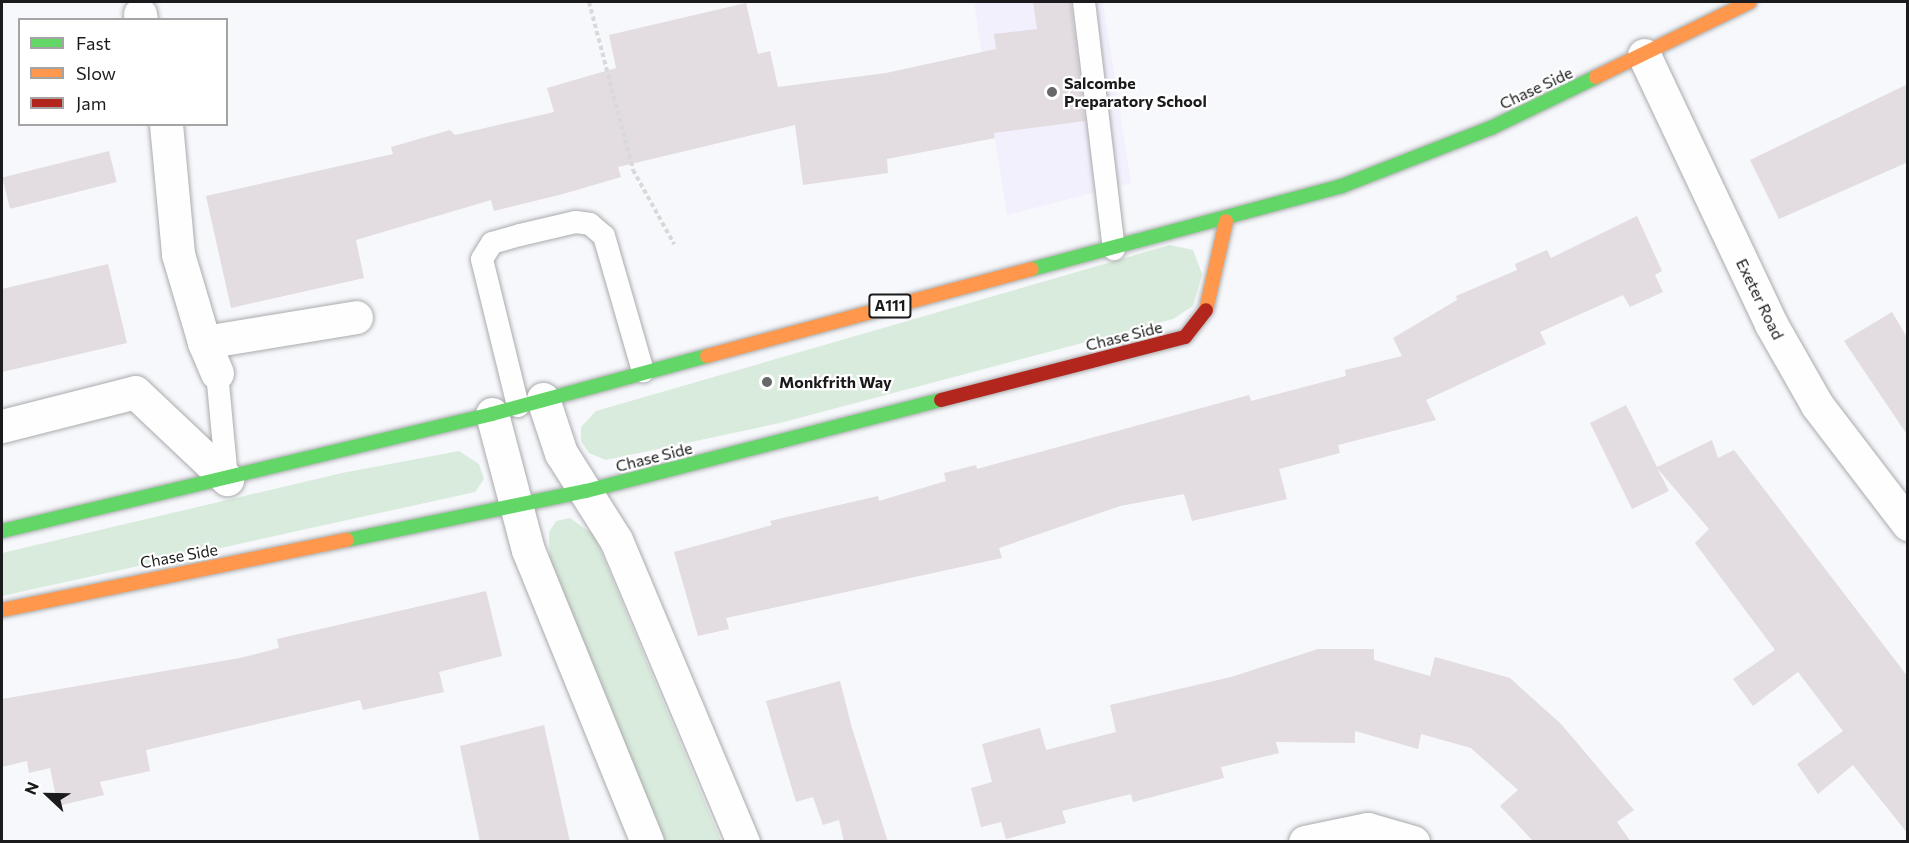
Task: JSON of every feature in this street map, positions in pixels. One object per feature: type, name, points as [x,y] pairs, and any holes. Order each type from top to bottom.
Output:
[{"type":"main road","name":"Chase Side","points":[[2,531],[227,479],[518,406],[643,371],[1226,221],[1342,186],[1491,128],[1750,2]]},
{"type":"main road","name":"Chase Side","points":[[2,610],[586,491],[1185,337],[1210,305],[1226,221]]},
{"type":"street","name":"Exeter Road","points":[[1644,55],[1771,324],[1817,405],[1908,524]]},
{"type":"street","points":[[166,126],[178,254],[204,342],[217,373]]},
{"type":"street","points":[[204,342],[356,317]]},
{"type":"street","points":[[2,426],[135,392],[227,479]]},
{"type":"street","points":[[518,406],[561,453],[616,540],[743,842]]},
{"type":"street","points":[[518,406],[516,506],[528,550],[647,842]]},
{"type":"street","points":[[1305,842],[1368,829],[1413,842]]},
{"type":"lane","points":[[1084,2],[1114,249]]},
{"type":"lane","points":[[518,406],[483,260],[492,243],[520,235],[576,222],[590,224],[604,236],[643,371]]},
{"type":"lane","points":[[217,373],[227,479]]},
{"type":"path","points":[[589,2],[633,170],[674,244]]},
{"type":"shaded area","name":"Salcombe Preparatory School","points":[[974,2],[1103,2],[1131,183],[1007,215]]},
{"type":"green space","points":[[1170,245],[1193,250],[1202,274],[1193,306],[1173,319],[780,423],[606,460],[589,453],[581,441],[581,427],[596,411]]},
{"type":"green space","points":[[459,451],[479,464],[484,479],[475,492],[2,596],[2,553],[342,473]]},
{"type":"green space","points":[[570,518],[594,535],[721,841],[665,841],[550,569],[549,532],[556,521]]},
{"type":"building","points":[[1033,2],[1071,2],[1085,121],[994,133],[995,138],[887,159],[888,173],[803,185],[795,125],[618,167],[621,177],[563,194],[494,211],[491,200],[356,240],[364,278],[231,308],[206,196],[393,154],[391,147],[450,130],[455,135],[554,112],[547,88],[616,68],[609,35],[746,3],[758,54],[770,51],[778,87],[886,73],[996,49],[994,34],[1037,29]]},
{"type":"building","points":[[1908,84],[1908,162],[1779,219],[1750,160]]},
{"type":"building","points":[[109,151],[117,182],[10,209],[2,178]]},
{"type":"building","points":[[1637,216],[1662,271],[1655,275],[1663,292],[1630,307],[1623,295],[1540,332],[1546,344],[1426,400],[1436,420],[1338,445],[1340,453],[1279,469],[1287,499],[1192,521],[1184,494],[1120,506],[999,548],[1002,558],[726,618],[729,629],[698,636],[674,552],[772,525],[770,521],[878,496],[879,501],[946,481],[944,473],[976,465],[977,469],[1249,395],[1251,401],[1346,376],[1345,370],[1402,356],[1393,338],[1457,300],[1456,296],[1517,270],[1515,264],[1547,250],[1551,258]]},
{"type":"building","points":[[108,264],[127,343],[2,372],[2,289]]},
{"type":"building","points":[[1892,312],[1908,339],[1908,436],[1844,341]]},
{"type":"building","points":[[1626,405],[1657,467],[1712,440],[1718,458],[1734,450],[1908,677],[1908,834],[1853,765],[1818,794],[1797,764],[1843,731],[1798,672],[1753,706],[1733,679],[1775,650],[1695,543],[1709,529],[1657,468],[1669,491],[1632,509],[1590,423]]},
{"type":"building","points":[[486,591],[502,656],[439,672],[444,692],[363,710],[360,700],[146,750],[150,771],[100,782],[104,795],[58,806],[50,768],[29,773],[27,761],[2,767],[2,699],[240,658],[279,648],[277,639]]},
{"type":"building","points":[[1318,649],[1374,649],[1374,660],[1430,676],[1435,657],[1510,678],[1561,724],[1634,810],[1617,822],[1631,842],[1534,842],[1500,806],[1518,790],[1471,748],[1421,734],[1418,749],[1355,731],[1355,743],[1276,742],[1279,753],[1221,767],[1224,778],[1133,802],[1131,794],[1062,811],[1066,823],[1006,839],[1001,822],[981,827],[971,788],[992,782],[982,744],[1040,728],[1046,750],[1116,732],[1110,705],[1231,677]]},
{"type":"building","points":[[840,681],[852,728],[888,842],[844,842],[839,820],[823,825],[813,797],[796,802],[774,729],[766,701]]},
{"type":"building","points":[[544,725],[570,842],[480,842],[460,746]]},
{"type":"traffic: fast","points":[[1032,269],[1342,186],[1491,128],[1596,77]]},
{"type":"traffic: fast","points":[[2,531],[492,414],[707,356]]},
{"type":"traffic: fast","points":[[347,540],[586,491],[941,400]]},
{"type":"traffic: slow","points":[[1596,77],[1750,2]]},
{"type":"traffic: slow","points":[[1206,310],[1226,221]]},
{"type":"traffic: slow","points":[[707,356],[1032,269]]},
{"type":"traffic: slow","points":[[2,610],[347,540]]},
{"type":"traffic: jam","points":[[941,400],[1185,337],[1206,310]]},
{"type":"place","name":"Salcombe Preparatory School","points":[[1052,92]]},
{"type":"place","name":"Monkfrith Way","points":[[767,382]]}]
